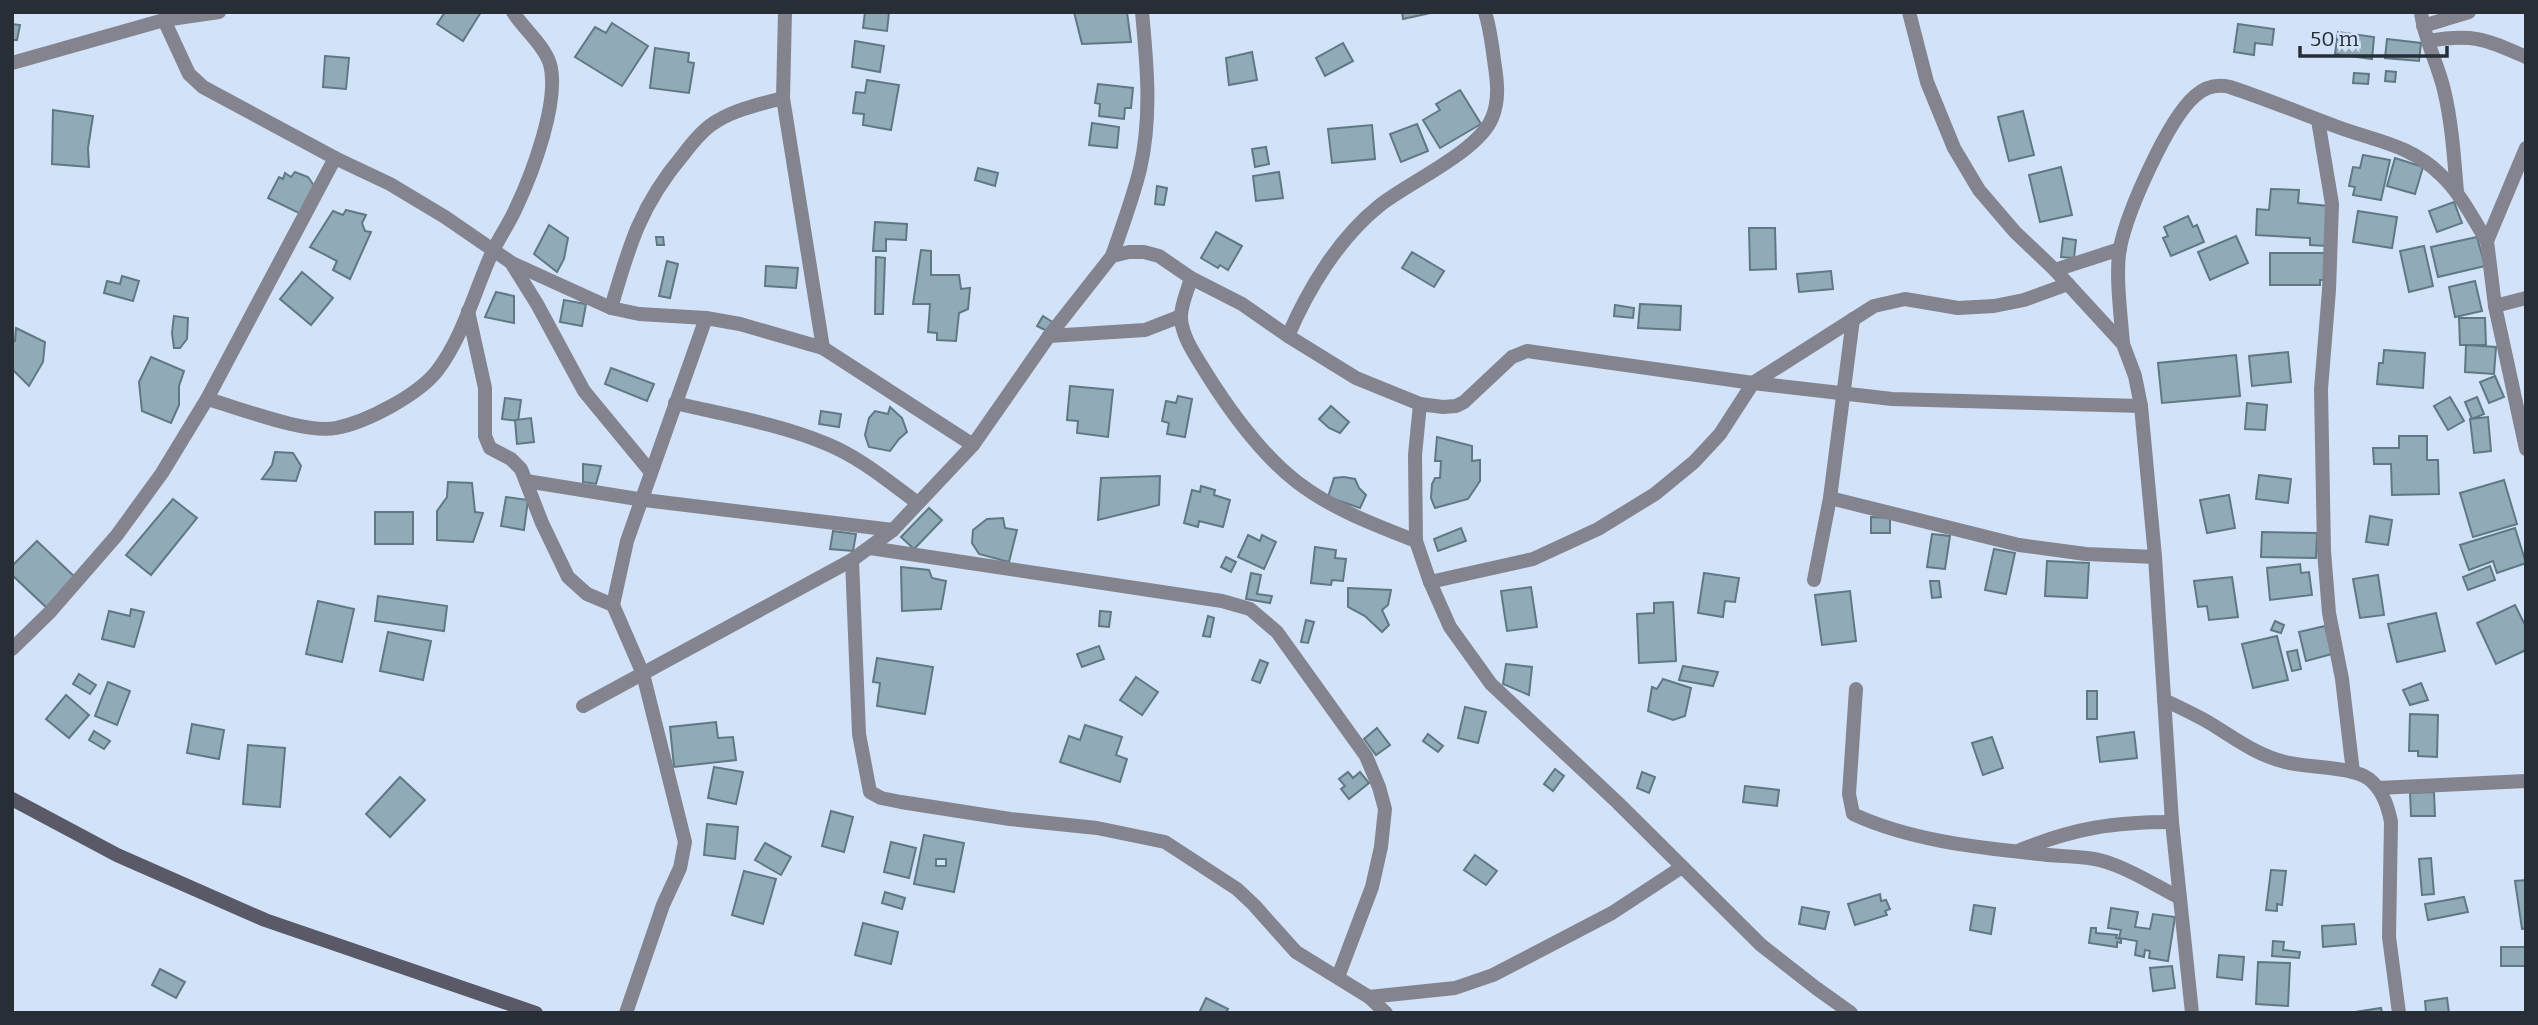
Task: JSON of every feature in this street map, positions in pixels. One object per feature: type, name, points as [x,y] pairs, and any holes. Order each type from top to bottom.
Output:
[{"type":"street","points":[[12,64],[163,20],[219,12]]},
{"type":"street","points":[[207,399],[308,428],[336,428],[399,403],[436,372],[453,346],[492,251],[516,210],[534,163],[551,95],[550,63],[513,12]]},
{"type":"street","points":[[785,12],[783,98],[823,348]]},
{"type":"street","points":[[583,706],[870,548],[893,530],[973,445],[1049,336],[1112,256],[1141,166],[1147,111],[1147,62],[1142,12]]},
{"type":"street","points":[[1288,336],[1302,303],[1335,252],[1378,206],[1480,138],[1492,118],[1497,97],[1497,77],[1485,12]]},
{"type":"street","points":[[1909,12],[1927,82],[1954,148],[1979,190],[2015,232],[2055,270],[2123,344]]},
{"type":"street","points":[[2457,192],[2444,90],[2422,19],[2469,12]]},
{"type":"street","points":[[163,20],[189,74],[203,87],[335,158],[390,184],[445,217],[512,264],[611,308],[639,314],[706,318],[762,330],[823,348],[973,445]]},
{"type":"street","points":[[2428,41],[2456,36],[2483,39],[2526,57]]},
{"type":"street","points":[[2192,1013],[2172,822],[2155,557],[2141,406],[2135,376],[2123,344],[2120,249],[2151,166],[2186,105],[2197,94],[2209,87],[2230,87],[2318,120],[2390,142],[2440,173],[2457,192],[2487,241],[2495,306],[2521,400],[2526,449]]},
{"type":"street","points":[[611,308],[640,217],[664,177],[715,122],[745,109],[783,98]]},
{"type":"street","points":[[2318,120],[2332,204],[2330,279],[2321,389],[2324,551],[2329,613],[2342,679],[2353,772]]},
{"type":"street","points":[[2487,241],[2526,148]]},
{"type":"street","points":[[12,649],[50,612],[117,535],[162,473],[207,399],[335,158]]},
{"type":"street","points":[[2055,270],[2120,249]]},
{"type":"street","points":[[1112,256],[1129,252],[1158,256],[1191,278],[1242,304],[1288,336],[1356,377],[1420,404],[1456,406],[1464,402],[1512,357],[1527,351],[1753,383],[1892,399],[2141,406]]},
{"type":"street","points":[[512,264],[584,391],[650,471]]},
{"type":"street","points":[[1191,278],[1181,316],[1185,335],[1217,390],[1273,460],[1297,482],[1341,509],[1416,541]]},
{"type":"street","points":[[1430,582],[1533,559],[1598,529],[1655,494],[1694,462],[1720,435],[1753,383],[1874,306],[1905,299],[1958,308],[1994,306],[2024,300],[2068,284]]},
{"type":"street","points":[[2495,306],[2526,298]]},
{"type":"street","points":[[468,310],[485,388],[485,436],[490,448],[517,464],[568,577],[587,594],[613,605]]},
{"type":"street","points":[[1049,336],[1144,330],[1181,316]]},
{"type":"street","points":[[626,1013],[663,905],[680,868],[685,842],[643,674],[613,605],[627,541],[706,318]]},
{"type":"street","points":[[1814,580],[1830,498],[1853,319]]},
{"type":"street","points":[[675,403],[781,428],[829,445],[866,465],[918,503]]},
{"type":"street","points":[[1420,404],[1415,455],[1416,541],[1450,627],[1491,684],[1761,945],[1852,1013]]},
{"type":"street","points":[[526,481],[642,499],[893,530]]},
{"type":"street","points":[[1830,498],[2019,545],[2086,554],[2155,557]]},
{"type":"street","points":[[870,548],[1222,601],[1250,609],[1277,632],[1366,756],[1385,808],[1381,847],[1372,887],[1338,977]]},
{"type":"street","points":[[852,560],[859,734],[870,792],[881,798],[901,802],[1010,819],[1097,828],[1165,842],[1237,889],[1296,952],[1369,997],[1386,1013]]},
{"type":"street","points":[[1856,690],[1849,794],[1853,814],[1933,838],[2078,856],[2113,864],[2180,898]]},
{"type":"street","points":[[2164,700],[2207,722],[2242,745],[2284,762],[2353,772],[2368,778],[2378,788],[2388,806],[2391,821],[2389,937],[2399,1013]]},
{"type":"street","points":[[2378,788],[2526,781]]},
{"type":"street","points":[[12,799],[117,855],[265,920],[536,1013]]},
{"type":"street","points":[[2019,850],[2081,829],[2127,822],[2172,822]]},
{"type":"street","points":[[1369,997],[1455,988],[1493,975],[1612,913],[1682,867]]},
{"type":"building","points":[[445,12],[481,12],[463,41],[437,24]]},
{"type":"building","points":[[865,12],[889,12],[887,31],[863,28]]},
{"type":"building","points":[[1074,12],[1127,12],[1131,42],[1082,44]]},
{"type":"building","points":[[1402,12],[1435,12],[1403,19]]},
{"type":"building","points":[[612,23],[648,46],[622,86],[575,57],[595,27],[606,33]]},
{"type":"building","points":[[12,24],[20,25],[17,40],[12,40]]},
{"type":"building","points":[[2238,24],[2274,29],[2272,45],[2255,43],[2254,55],[2234,52]]},
{"type":"building","points":[[2338,32],[2374,37],[2372,59],[2335,54]]},
{"type":"building","points":[[2387,39],[2421,43],[2419,61],[2385,58]]},
{"type":"building","points":[[855,41],[884,46],[880,72],[852,67]]},
{"type":"building","points":[[1343,43],[1353,61],[1325,76],[1316,58]]},
{"type":"building","points":[[655,48],[689,53],[688,62],[694,63],[689,93],[650,88]]},
{"type":"building","points":[[1252,52],[1257,80],[1229,85],[1226,58]]},
{"type":"building","points":[[325,56],[349,58],[346,89],[323,87]]},
{"type":"building","points":[[2386,71],[2396,72],[2395,82],[2385,81]]},
{"type":"building","points":[[2354,73],[2369,74],[2368,84],[2353,83]]},
{"type":"building","points":[[867,80],[899,85],[891,130],[863,125],[864,114],[853,113],[856,92],[865,93]]},
{"type":"building","points":[[1098,84],[1133,88],[1131,108],[1125,108],[1124,119],[1099,116],[1100,104],[1095,103]]},
{"type":"building","points":[[1460,90],[1481,124],[1440,148],[1423,120],[1440,110],[1436,104]]},
{"type":"building","points":[[53,110],[93,116],[88,148],[89,167],[52,164]]},
{"type":"building","points":[[2023,111],[2034,155],[2009,161],[1998,117]]},
{"type":"building","points":[[1092,123],[1119,127],[1117,148],[1089,145]]},
{"type":"building","points":[[1417,124],[1428,151],[1401,162],[1390,134]]},
{"type":"building","points":[[1372,125],[1375,159],[1332,163],[1328,129]]},
{"type":"building","points":[[1266,147],[1269,164],[1255,167],[1252,149]]},
{"type":"building","points":[[2363,155],[2390,160],[2381,200],[2353,195],[2355,187],[2349,186],[2353,167],[2360,168]]},
{"type":"building","points":[[2395,158],[2423,167],[2415,194],[2387,186]]},
{"type":"building","points":[[2061,167],[2072,215],[2040,222],[2029,175]]},
{"type":"building","points":[[978,168],[998,173],[995,186],[975,180]]},
{"type":"building","points":[[295,172],[308,177],[315,187],[303,215],[268,198],[279,177],[283,179],[285,173],[291,177]]},
{"type":"building","points":[[1279,172],[1283,198],[1256,201],[1253,176]]},
{"type":"building","points":[[1157,186],[1167,188],[1164,205],[1155,204]]},
{"type":"building","points":[[2271,189],[2299,190],[2298,203],[2329,206],[2327,246],[2310,245],[2310,238],[2256,235],[2257,209],[2269,210]]},
{"type":"building","points":[[2454,202],[2462,223],[2437,232],[2429,211]]},
{"type":"building","points":[[346,210],[366,215],[362,223],[365,231],[371,232],[350,279],[333,270],[337,261],[310,247],[333,211],[343,215]]},
{"type":"building","points":[[2358,211],[2397,217],[2392,248],[2353,242]]},
{"type":"building","points":[[2188,216],[2193,227],[2197,225],[2204,242],[2171,256],[2163,238],[2168,236],[2164,227]]},
{"type":"building","points":[[875,222],[907,224],[906,240],[886,239],[886,251],[873,251]]},
{"type":"building","points":[[549,225],[568,238],[564,259],[557,272],[534,254]]},
{"type":"building","points":[[1749,228],[1775,228],[1776,269],[1750,270]]},
{"type":"building","points":[[1216,232],[1242,246],[1228,270],[1220,265],[1218,268],[1201,258]]},
{"type":"building","points":[[2236,236],[2248,263],[2210,280],[2198,252]]},
{"type":"building","points":[[656,237],[663,237],[664,245],[657,245]]},
{"type":"building","points":[[2477,237],[2485,266],[2438,277],[2431,247]]},
{"type":"building","points":[[2063,238],[2076,240],[2074,258],[2061,257]]},
{"type":"building","points":[[2424,246],[2433,286],[2409,292],[2400,251]]},
{"type":"building","points":[[921,250],[931,251],[931,275],[959,275],[961,289],[970,288],[968,309],[959,313],[956,341],[937,340],[937,333],[928,332],[930,304],[913,304]]},
{"type":"building","points":[[1412,252],[1444,271],[1434,287],[1402,268]]},
{"type":"building","points":[[2270,253],[2325,253],[2325,280],[2320,280],[2320,285],[2270,285]]},
{"type":"building","points":[[876,257],[885,258],[883,314],[875,314]]},
{"type":"building","points":[[667,261],[678,264],[670,298],[659,296]]},
{"type":"building","points":[[766,266],[798,268],[796,288],[765,286]]},
{"type":"building","points":[[1831,271],[1833,289],[1799,292],[1797,274]]},
{"type":"building","points":[[302,272],[333,298],[311,325],[280,299]]},
{"type":"building","points":[[122,276],[139,281],[133,301],[104,293],[107,281],[120,284]]},
{"type":"building","points":[[2475,281],[2482,311],[2455,317],[2449,287]]},
{"type":"building","points":[[496,292],[514,296],[514,323],[485,317]]},
{"type":"building","points":[[564,300],[586,304],[582,326],[560,322]]},
{"type":"building","points":[[1640,304],[1681,306],[1680,330],[1638,328]]},
{"type":"building","points":[[1615,305],[1634,308],[1633,318],[1614,316]]},
{"type":"building","points":[[174,316],[188,318],[187,339],[180,348],[174,348]]},
{"type":"building","points":[[1043,316],[1054,323],[1049,332],[1037,326]]},
{"type":"building","points":[[2459,318],[2485,318],[2486,345],[2460,345]]},
{"type":"building","points":[[16,328],[45,342],[43,362],[29,386],[12,369],[12,342],[15,341]]},
{"type":"building","points":[[2466,345],[2496,347],[2494,374],[2465,372]]},
{"type":"building","points":[[2384,350],[2425,353],[2423,388],[2377,384],[2379,363],[2383,363]]},
{"type":"building","points":[[2288,352],[2291,382],[2252,386],[2249,356]]},
{"type":"building","points":[[2236,355],[2240,396],[2162,403],[2158,363]]},
{"type":"building","points":[[151,357],[184,371],[179,386],[179,405],[171,423],[142,411],[139,382]]},
{"type":"building","points":[[611,368],[654,384],[647,401],[605,384]]},
{"type":"building","points":[[2495,376],[2504,397],[2489,403],[2480,382]]},
{"type":"building","points":[[1070,386],[1113,390],[1108,437],[1077,433],[1078,421],[1067,420]]},
{"type":"building","points":[[1178,396],[1192,399],[1185,437],[1167,434],[1169,423],[1162,421],[1166,401],[1176,403]]},
{"type":"building","points":[[2450,397],[2464,421],[2448,430],[2434,406]]},
{"type":"building","points":[[2477,397],[2484,414],[2472,419],[2465,402]]},
{"type":"building","points":[[505,398],[521,400],[518,421],[502,419]]},
{"type":"building","points":[[2247,403],[2267,405],[2265,430],[2245,429]]},
{"type":"building","points":[[1331,406],[1349,422],[1340,433],[1319,419]]},
{"type":"building","points":[[890,407],[902,418],[907,432],[890,451],[869,447],[865,435],[869,418],[875,411],[888,414]]},
{"type":"building","points":[[821,411],[841,414],[839,427],[819,424]]},
{"type":"building","points":[[2488,417],[2491,451],[2474,453],[2470,419]]},
{"type":"building","points":[[531,418],[534,442],[517,444],[515,420]]},
{"type":"building","points":[[2399,436],[2427,436],[2427,460],[2438,460],[2439,494],[2392,495],[2391,464],[2374,464],[2373,448],[2399,448]]},
{"type":"building","points":[[1437,437],[1472,446],[1472,461],[1480,460],[1480,481],[1468,499],[1435,508],[1431,498],[1432,484],[1435,478],[1440,478],[1441,461],[1435,461]]},
{"type":"building","points":[[275,452],[293,453],[301,466],[296,481],[262,479],[272,465]]},
{"type":"building","points":[[583,464],[601,466],[596,484],[583,482]]},
{"type":"building","points":[[2259,475],[2291,479],[2288,503],[2256,499]]},
{"type":"building","points":[[1160,476],[1159,505],[1098,520],[1101,478]]},
{"type":"building","points":[[1334,478],[1355,479],[1366,495],[1360,508],[1328,497]]},
{"type":"building","points":[[2504,480],[2517,524],[2473,537],[2460,493]]},
{"type":"building","points":[[448,482],[472,483],[475,512],[483,513],[473,542],[437,540],[437,511],[447,497]]},
{"type":"building","points":[[1201,486],[1215,490],[1214,495],[1230,500],[1223,527],[1199,521],[1198,527],[1184,523],[1192,490],[1200,492]]},
{"type":"building","points":[[2229,495],[2235,528],[2207,533],[2200,500]]},
{"type":"building","points":[[506,497],[528,500],[524,530],[501,526]]},
{"type":"building","points":[[173,499],[197,518],[151,575],[126,555]]},
{"type":"building","points":[[929,508],[942,520],[914,549],[901,537]]},
{"type":"building","points":[[375,512],[413,512],[413,544],[375,544]]},
{"type":"building","points":[[2370,516],[2392,520],[2388,545],[2366,542]]},
{"type":"building","points":[[1871,517],[1890,518],[1890,533],[1871,533]]},
{"type":"building","points":[[1003,518],[1005,528],[1017,530],[1009,562],[979,554],[972,543],[973,530],[987,519]]},
{"type":"building","points":[[1461,528],[1466,541],[1438,551],[1434,539]]},
{"type":"building","points":[[2515,528],[2526,563],[2497,573],[2493,561],[2469,570],[2460,545]]},
{"type":"building","points":[[833,531],[856,534],[853,551],[830,549]]},
{"type":"building","points":[[2262,532],[2317,533],[2316,558],[2261,557]]},
{"type":"building","points":[[1932,534],[1950,536],[1945,569],[1927,567]]},
{"type":"building","points":[[1248,535],[1260,541],[1262,535],[1276,542],[1264,569],[1238,557]]},
{"type":"building","points":[[37,541],[77,579],[48,609],[12,575],[12,566]]},
{"type":"building","points":[[1315,547],[1336,550],[1335,558],[1346,559],[1343,581],[1332,580],[1331,585],[1311,583]]},
{"type":"building","points":[[1994,549],[2015,553],[2006,594],[1985,590]]},
{"type":"building","points":[[1226,557],[1236,562],[1231,572],[1221,567]]},
{"type":"building","points":[[2047,561],[2089,563],[2087,598],[2045,596]]},
{"type":"building","points":[[2300,564],[2301,573],[2309,572],[2312,595],[2270,600],[2267,568]]},
{"type":"building","points":[[2490,566],[2495,580],[2468,590],[2463,577]]},
{"type":"building","points":[[901,567],[929,570],[932,578],[946,581],[941,609],[902,611]]},
{"type":"building","points":[[1251,573],[1261,575],[1257,594],[1272,596],[1270,603],[1246,599]]},
{"type":"building","points":[[1704,573],[1739,578],[1735,602],[1725,601],[1723,617],[1698,613]]},
{"type":"building","points":[[2378,575],[2384,615],[2360,618],[2353,579]]},
{"type":"building","points":[[2232,577],[2238,617],[2209,620],[2207,606],[2198,607],[2194,581]]},
{"type":"building","points":[[1930,581],[1939,581],[1941,597],[1932,598]]},
{"type":"building","points":[[1531,587],[1537,627],[1507,631],[1501,591]]},
{"type":"building","points":[[1348,588],[1391,590],[1388,605],[1382,610],[1389,625],[1382,632],[1365,616],[1348,607]]},
{"type":"building","points":[[1850,591],[1856,641],[1822,645],[1815,595]]},
{"type":"building","points":[[378,596],[447,606],[444,631],[375,621]]},
{"type":"building","points":[[318,601],[354,609],[342,662],[306,654]]},
{"type":"building","points":[[1673,602],[1676,661],[1639,663],[1637,614],[1654,613],[1654,603]]},
{"type":"building","points":[[2515,605],[2526,627],[2526,650],[2496,664],[2477,623]]},
{"type":"building","points":[[131,609],[144,612],[134,647],[102,639],[109,611],[130,616]]},
{"type":"building","points":[[1100,611],[1111,612],[1109,627],[1099,626]]},
{"type":"building","points":[[2436,613],[2445,651],[2397,662],[2388,624]]},
{"type":"building","points":[[1208,616],[1214,618],[1210,637],[1203,636]]},
{"type":"building","points":[[1306,620],[1314,622],[1308,643],[1301,642]]},
{"type":"building","points":[[2275,621],[2284,625],[2281,633],[2271,630]]},
{"type":"building","points":[[2325,626],[2332,654],[2306,661],[2299,632]]},
{"type":"building","points":[[388,632],[431,641],[423,680],[380,671]]},
{"type":"building","points":[[2277,636],[2288,680],[2253,688],[2242,644]]},
{"type":"building","points":[[1099,646],[1104,659],[1082,667],[1077,654]]},
{"type":"building","points":[[2297,650],[2301,669],[2292,671],[2287,652]]},
{"type":"building","points":[[877,658],[933,667],[925,714],[877,706],[880,683],[873,682]]},
{"type":"building","points":[[1260,660],[1268,663],[1260,683],[1252,680]]},
{"type":"building","points":[[1506,664],[1532,667],[1529,695],[1503,684]]},
{"type":"building","points":[[1683,666],[1718,672],[1713,686],[1679,680]]},
{"type":"building","points":[[79,674],[96,685],[90,694],[73,684]]},
{"type":"building","points":[[1136,677],[1158,692],[1142,715],[1120,700]]},
{"type":"building","points":[[1663,679],[1691,688],[1685,716],[1673,720],[1648,711],[1652,687],[1657,689]]},
{"type":"building","points":[[108,682],[130,691],[117,725],[95,716]]},
{"type":"building","points":[[2421,683],[2428,700],[2410,705],[2403,690]]},
{"type":"building","points":[[2087,691],[2097,691],[2097,719],[2087,719]]},
{"type":"building","points":[[66,695],[89,715],[69,738],[46,719]]},
{"type":"building","points":[[1465,707],[1486,712],[1478,743],[1458,738]]},
{"type":"building","points":[[2410,714],[2438,715],[2437,757],[2418,756],[2418,751],[2409,751]]},
{"type":"building","points":[[716,722],[718,738],[733,737],[736,760],[674,767],[670,727]]},
{"type":"building","points":[[192,724],[224,730],[219,759],[187,753]]},
{"type":"building","points":[[1085,725],[1122,737],[1116,755],[1127,759],[1120,782],[1060,762],[1069,736],[1080,740]]},
{"type":"building","points":[[1377,728],[1390,745],[1376,755],[1364,739]]},
{"type":"building","points":[[94,731],[110,741],[104,749],[89,740]]},
{"type":"building","points":[[2134,732],[2137,758],[2100,762],[2097,737]]},
{"type":"building","points":[[1428,734],[1443,746],[1438,752],[1423,741]]},
{"type":"building","points":[[1992,737],[2003,768],[1983,775],[1972,743]]},
{"type":"building","points":[[248,745],[285,748],[280,807],[243,804]]},
{"type":"building","points":[[714,767],[743,772],[736,804],[708,798]]},
{"type":"building","points":[[1555,769],[1564,776],[1553,791],[1544,784]]},
{"type":"building","points":[[1348,772],[1353,778],[1360,772],[1369,783],[1349,799],[1341,789],[1345,786],[1339,779]]},
{"type":"building","points":[[1642,772],[1655,777],[1649,793],[1637,788]]},
{"type":"building","points":[[400,777],[425,800],[390,837],[366,814]]},
{"type":"building","points":[[1745,786],[1779,790],[1777,806],[1743,802]]},
{"type":"building","points":[[2434,792],[2435,816],[2411,816],[2410,793]]},
{"type":"building","points":[[831,811],[853,817],[844,852],[822,846]]},
{"type":"building","points":[[707,824],[738,827],[735,859],[704,855]]},
{"type":"building","points":[[924,835],[964,843],[954,892],[914,884]],"holes":[[[936,859],[946,859],[946,866],[936,866]]]},
{"type":"building","points":[[891,842],[916,848],[909,878],[884,872]]},
{"type":"building","points":[[765,843],[791,857],[781,875],[755,860]]},
{"type":"building","points":[[1475,855],[1497,871],[1486,885],[1464,870]]},
{"type":"building","points":[[2431,858],[2434,894],[2422,895],[2419,859]]},
{"type":"building","points":[[2271,870],[2286,871],[2282,905],[2277,904],[2277,911],[2266,910]]},
{"type":"building","points":[[744,871],[776,879],[763,924],[732,915]]},
{"type":"building","points":[[2526,880],[2526,928],[2522,929],[2515,881]]},
{"type":"building","points":[[885,892],[905,898],[902,909],[882,903]]},
{"type":"building","points":[[1880,894],[1881,901],[1886,900],[1890,909],[1885,911],[1887,915],[1855,925],[1848,904]]},
{"type":"building","points":[[2464,897],[2468,912],[2428,920],[2425,904]]},
{"type":"building","points":[[1974,905],[1995,908],[1991,934],[1970,930]]},
{"type":"building","points":[[1802,907],[1829,912],[1825,929],[1799,924]]},
{"type":"building","points":[[2111,908],[2138,912],[2135,927],[2150,929],[2153,914],[2175,917],[2168,961],[2149,958],[2150,951],[2145,950],[2144,957],[2135,955],[2137,941],[2119,938],[2121,930],[2108,928]]},
{"type":"building","points":[[863,923],[898,932],[891,964],[855,955]]},
{"type":"building","points":[[2354,924],[2356,944],[2323,947],[2322,926]]},
{"type":"building","points":[[2091,928],[2096,928],[2096,933],[2117,935],[2116,938],[2121,939],[2121,943],[2117,942],[2117,947],[2089,943]]},
{"type":"building","points":[[2273,941],[2284,942],[2283,950],[2300,952],[2299,958],[2272,956]]},
{"type":"building","points":[[2501,947],[2526,947],[2526,966],[2501,966]]},
{"type":"building","points":[[2219,955],[2244,957],[2242,980],[2217,977]]},
{"type":"building","points":[[2258,962],[2290,963],[2288,1006],[2256,1004]]},
{"type":"building","points":[[2172,966],[2175,988],[2153,991],[2150,968]]},
{"type":"building","points":[[160,969],[185,982],[176,998],[152,985]]},
{"type":"building","points":[[1206,998],[1228,1009],[1226,1013],[1199,1013]]},
{"type":"building","points":[[2447,998],[2449,1013],[2426,1013],[2425,1001]]},
{"type":"building","points":[[2381,1008],[2382,1013],[2349,1013]]}]
